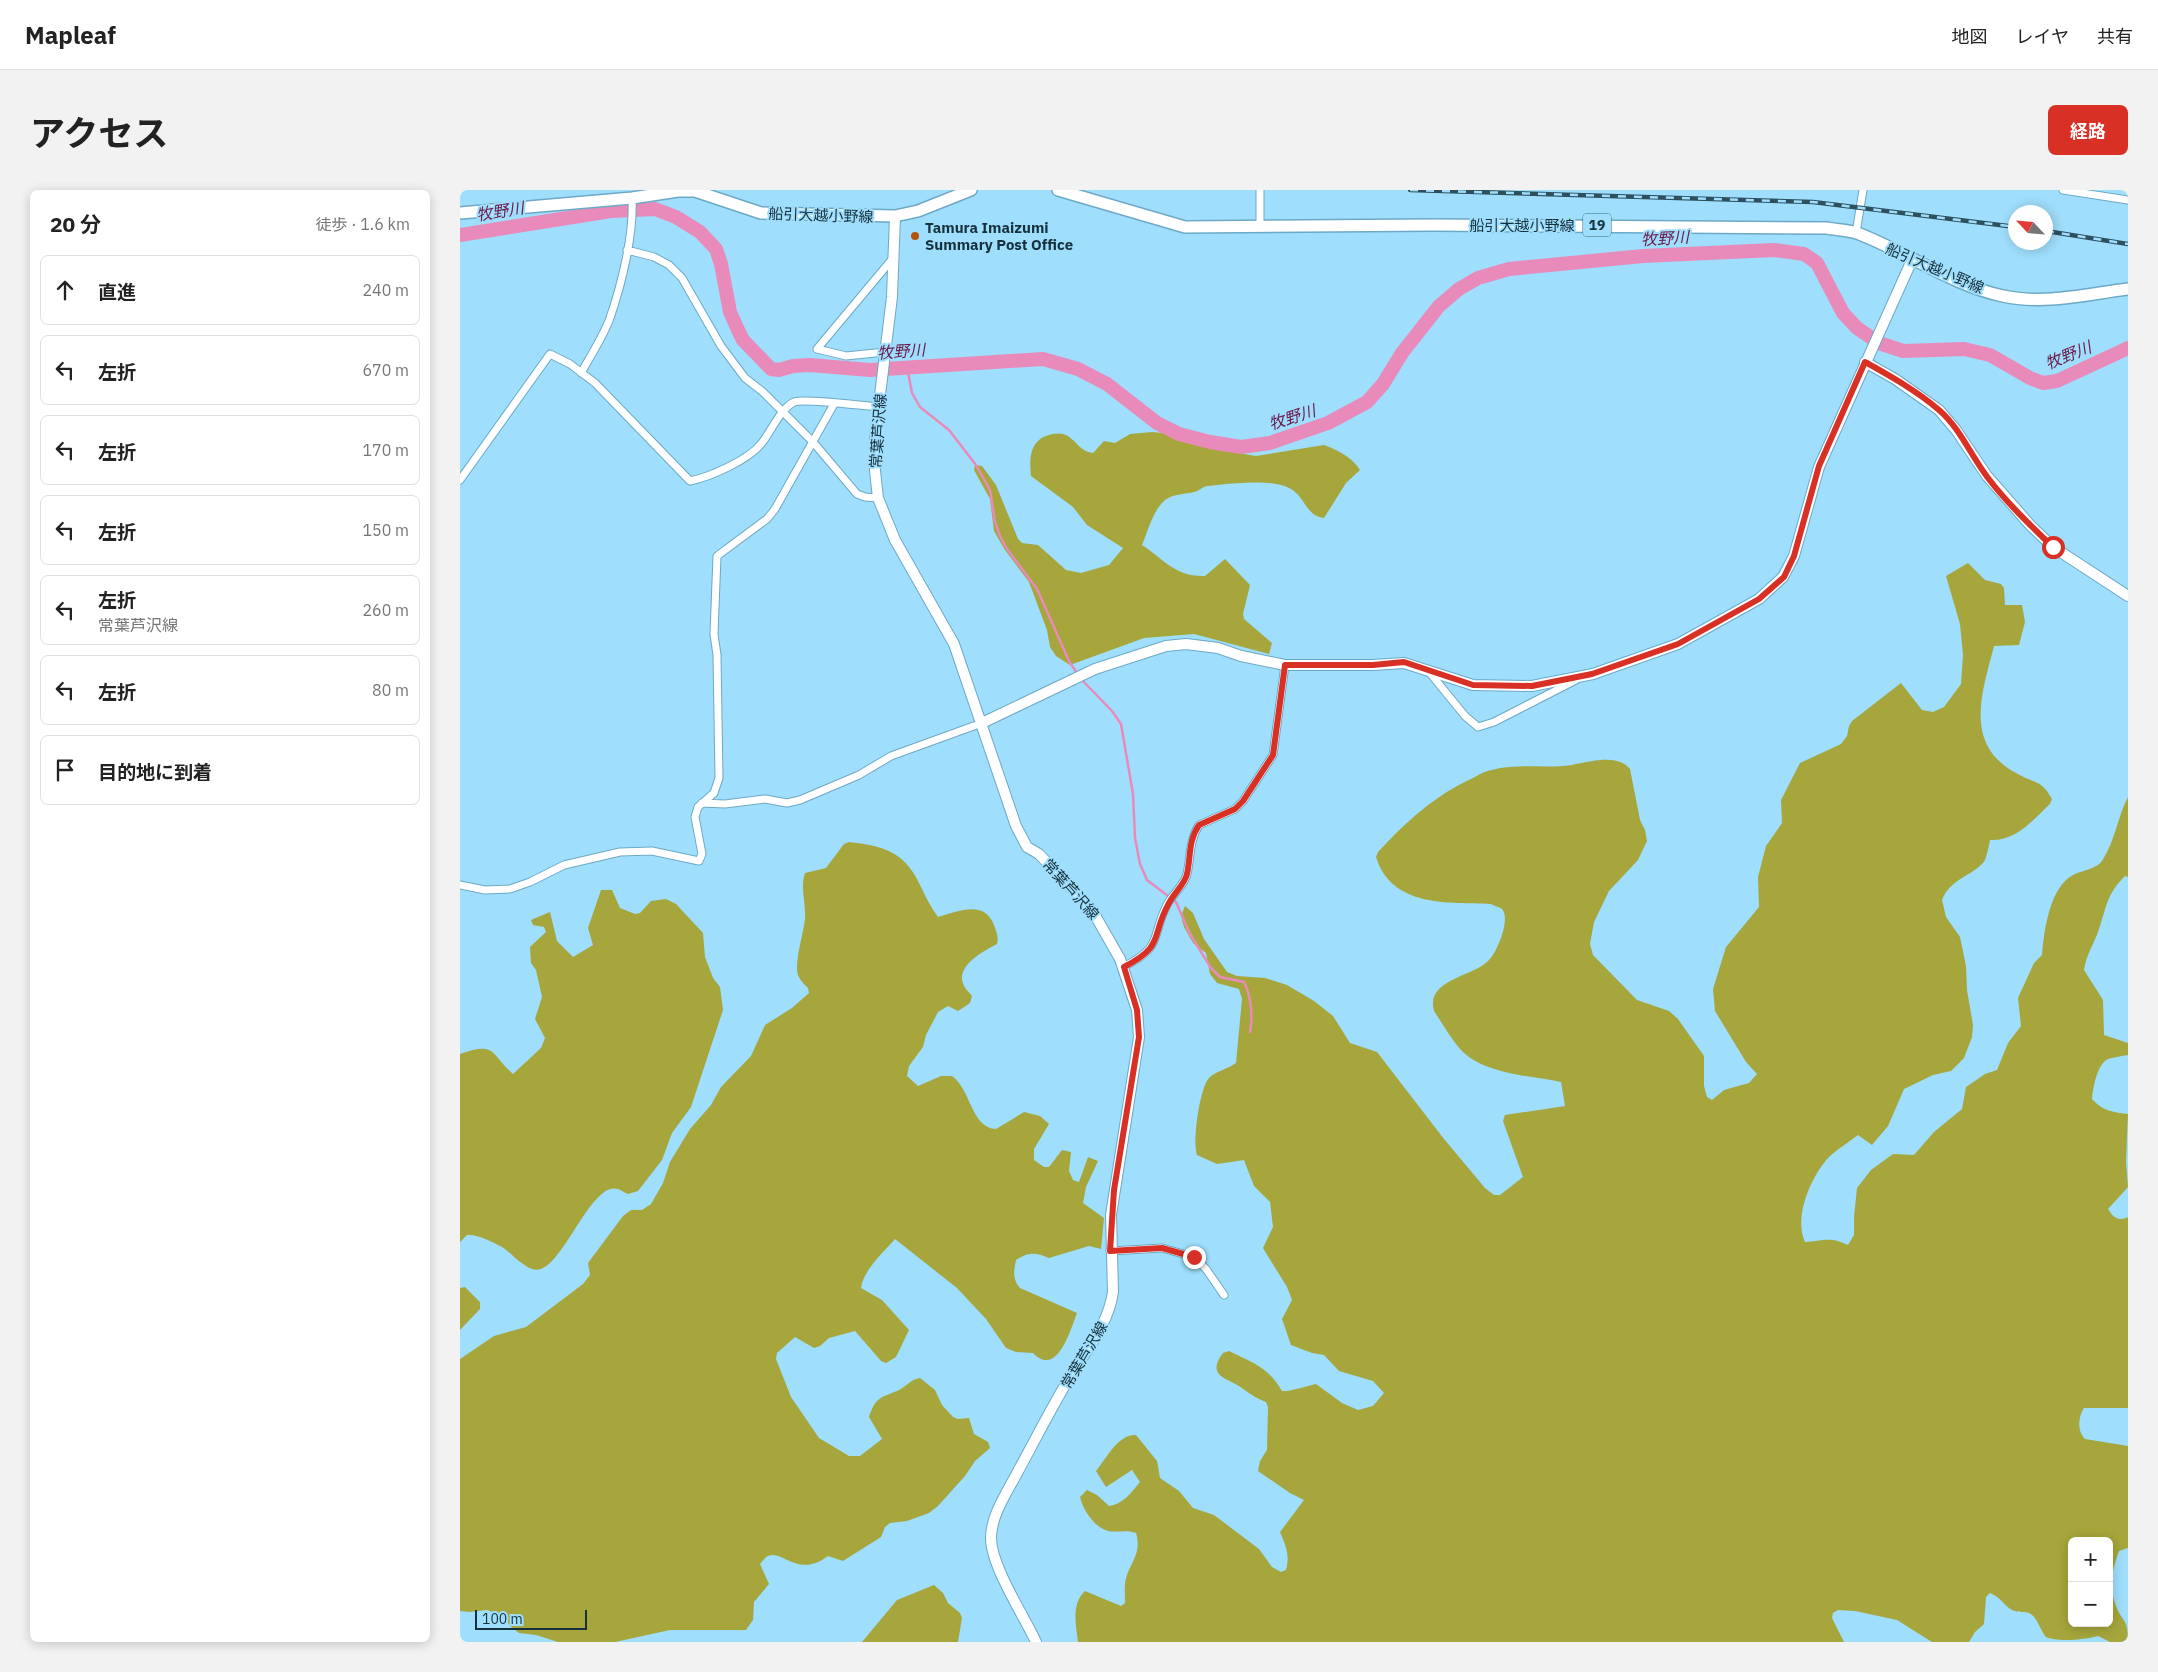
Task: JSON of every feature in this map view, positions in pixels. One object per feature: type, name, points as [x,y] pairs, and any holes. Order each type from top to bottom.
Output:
[{"type":"main road","name":"船引大越小野線","points":[[460,213],[632,201],[678,191],[695,191],[761,213],[896,216],[918,211],[971,190]]},
{"type":"main road","name":"船引大越小野線","points":[[1058,190],[1185,227],[1671,226],[1827,228],[1856,233],[1968,285],[2004,296],[2040,299],[2079,297],[2128,289]]},
{"type":"street","points":[[1260,190],[1260,226]]},
{"type":"street","points":[[1856,233],[1863,190]]},
{"type":"street","points":[[2063,190],[2128,200]]},
{"type":"street","points":[[581,373],[609,320],[627,250],[632,201]]},
{"type":"street","name":"常葉芦沢線","points":[[896,216],[892,297],[874,452],[878,498],[895,540],[954,644],[1016,826],[1024,842],[1027,847],[1040,854],[1092,910],[1113,944],[1124,967],[1137,1010],[1139,1037],[1114,1190],[1110,1251],[1113,1292],[1107,1317],[1060,1392],[1004,1499],[992,1526],[990,1539],[1002,1574],[1036,1642]]},
{"type":"street","points":[[627,250],[654,257],[670,265],[682,278],[721,346],[745,378],[763,392],[812,442],[857,494],[878,498]]},
{"type":"street","points":[[885,352],[846,356],[817,349],[894,257]]},
{"type":"street","points":[[702,803],[725,804],[765,799],[787,803],[800,800],[859,775],[892,756],[982,723],[1095,669],[1166,646],[1186,644],[1218,648],[1248,658],[1285,665],[1373,665],[1404,662],[1473,685],[1532,686],[1585,675],[1678,644],[1759,599],[1784,577],[1794,556],[1819,466],[1869,351],[1912,260]]},
{"type":"street","points":[[460,480],[550,354],[570,364],[595,384],[690,481],[701,479],[750,455],[794,402],[809,400],[834,404],[878,406]]},
{"type":"street","points":[[1865,362],[1895,379],[1939,410],[1956,430],[1987,476],[2030,526],[2053,547],[2128,596]]},
{"type":"street","points":[[460,885],[485,890],[510,888],[530,882],[564,865],[620,852],[652,851],[699,861],[702,854],[695,817],[698,807],[714,793],[719,778],[717,655],[714,634],[717,556],[767,519],[775,509],[834,404]]},
{"type":"street","points":[[1124,967],[1142,957],[1154,942],[1167,905],[1187,875],[1190,846],[1199,825],[1235,809],[1243,801],[1273,755],[1285,665]]},
{"type":"street","points":[[1430,672],[1465,716],[1478,727],[1494,722],[1585,675]]},
{"type":"street","points":[[1110,1251],[1162,1248],[1194,1257],[1206,1269],[1224,1295]]},
{"type":"shaded area","points":[[1152,432],[1174,434],[1203,447],[1256,456],[1324,445],[1344,454],[1360,470],[1346,483],[1324,518],[1313,514],[1296,492],[1291,489],[1263,483],[1206,486],[1194,492],[1173,496],[1162,503],[1153,517],[1142,545],[1171,567],[1186,574],[1205,576],[1225,559],[1250,585],[1243,614],[1244,619],[1272,643],[1269,654],[1194,634],[1144,638],[1070,665],[1056,656],[1050,647],[1047,630],[1029,582],[1005,550],[994,531],[990,499],[974,470],[975,465],[982,466],[996,485],[1018,539],[1022,543],[1038,545],[1066,570],[1081,573],[1109,565],[1123,548],[1087,525],[1073,507],[1031,476],[1030,462],[1035,444],[1045,436],[1060,434],[1066,435],[1082,449],[1093,453],[1104,441],[1115,443],[1130,434]]},
{"type":"shaded area","points":[[1968,563],[1985,580],[2001,584],[2004,588],[2005,605],[2022,605],[2025,622],[2019,645],[1994,646],[1982,699],[1981,716],[1983,732],[1989,748],[1999,761],[2016,773],[2041,785],[2052,799],[2050,804],[2016,834],[1990,840],[1985,860],[1981,865],[1951,886],[1942,900],[1946,917],[1960,937],[1966,966],[1967,990],[1973,1025],[1972,1037],[1964,1058],[1951,1071],[1933,1075],[1904,1089],[1888,1126],[1872,1145],[1858,1135],[1830,1156],[1817,1174],[1806,1196],[1801,1221],[1802,1232],[1805,1242],[1831,1240],[1848,1245],[1854,1235],[1857,1188],[1871,1170],[1893,1154],[1914,1155],[1934,1132],[1962,1109],[1966,1087],[1985,1074],[1997,1070],[2008,1043],[2021,1026],[2018,998],[2034,963],[2042,955],[2044,933],[2054,898],[2066,880],[2075,874],[2097,866],[2102,861],[2107,853],[2128,797],[2128,877],[2125,876],[2119,882],[2111,894],[2084,970],[2103,1000],[2104,1035],[2128,1043],[2128,1055],[2108,1059],[2101,1066],[2098,1071],[2092,1099],[2108,1110],[2128,1114],[2126,1162],[2128,1187],[2108,1209],[2116,1218],[2128,1217],[2128,1408],[2084,1408],[2079,1424],[2082,1436],[2085,1439],[2128,1446],[2128,1548],[2119,1551],[2113,1572],[2113,1537],[2068,1537],[2068,1627],[2113,1627],[2113,1594],[2116,1606],[2126,1624],[2128,1642],[2110,1642],[2098,1636],[2071,1640],[2051,1639],[2046,1637],[2032,1615],[2012,1610],[1990,1593],[1986,1597],[1984,1624],[1975,1632],[1969,1642],[1932,1642],[1897,1620],[1855,1611],[1838,1610],[1833,1613],[1832,1618],[1844,1642],[1078,1642],[1076,1608],[1085,1591],[1121,1606],[1125,1603],[1125,1581],[1138,1546],[1136,1533],[1108,1531],[1098,1526],[1090,1517],[1080,1497],[1087,1490],[1097,1495],[1109,1506],[1118,1503],[1137,1486],[1140,1482],[1132,1470],[1106,1487],[1096,1471],[1118,1443],[1130,1436],[1136,1435],[1157,1461],[1160,1478],[1179,1491],[1193,1508],[1214,1515],[1259,1549],[1272,1567],[1281,1572],[1286,1570],[1287,1551],[1280,1532],[1304,1500],[1290,1493],[1258,1471],[1260,1461],[1267,1450],[1268,1407],[1266,1402],[1221,1376],[1217,1367],[1223,1353],[1229,1351],[1259,1366],[1271,1376],[1282,1391],[1316,1384],[1342,1403],[1358,1410],[1373,1406],[1384,1393],[1373,1381],[1339,1371],[1324,1355],[1312,1353],[1291,1345],[1282,1319],[1292,1300],[1287,1287],[1263,1248],[1273,1227],[1270,1202],[1254,1186],[1244,1160],[1217,1164],[1197,1155],[1196,1127],[1206,1083],[1215,1074],[1236,1063],[1242,999],[1239,989],[1217,983],[1210,974],[1206,953],[1193,943],[1184,927],[1181,916],[1185,906],[1193,913],[1204,939],[1227,972],[1237,976],[1265,978],[1287,985],[1314,1001],[1333,1016],[1350,1043],[1377,1052],[1444,1139],[1485,1188],[1494,1195],[1500,1195],[1523,1177],[1503,1121],[1505,1115],[1565,1106],[1561,1082],[1496,1070],[1473,1059],[1459,1048],[1448,1032],[1434,1011],[1433,1000],[1443,985],[1473,971],[1489,960],[1496,950],[1502,935],[1505,920],[1504,914],[1501,908],[1491,904],[1440,902],[1408,894],[1395,886],[1384,874],[1376,857],[1378,852],[1410,820],[1445,793],[1486,771],[1511,767],[1562,766],[1602,760],[1618,761],[1624,764],[1630,769],[1640,820],[1645,830],[1647,841],[1638,860],[1609,891],[1594,922],[1590,944],[1593,955],[1637,1000],[1669,1011],[1678,1019],[1704,1056],[1704,1086],[1707,1097],[1712,1100],[1724,1090],[1749,1083],[1757,1074],[1746,1062],[1715,1011],[1713,989],[1726,947],[1759,907],[1758,877],[1766,846],[1782,823],[1781,800],[1800,763],[1841,744],[1847,736],[1852,721],[1901,683],[1922,710],[1933,712],[1944,707],[1961,684],[1963,655],[1960,624],[1946,576]]},
{"type":"shaded area","points":[[849,842],[882,848],[899,857],[913,872],[938,917],[969,909],[984,912],[990,917],[997,934],[997,944],[973,959],[964,971],[962,977],[964,985],[972,996],[970,1003],[958,1011],[948,1006],[938,1012],[926,1035],[923,1047],[909,1066],[907,1076],[918,1086],[941,1076],[952,1076],[963,1090],[976,1115],[988,1127],[996,1129],[1024,1112],[1040,1116],[1049,1124],[1034,1149],[1034,1160],[1044,1167],[1049,1167],[1062,1150],[1071,1152],[1069,1171],[1073,1180],[1079,1182],[1088,1157],[1098,1161],[1086,1187],[1083,1203],[1104,1218],[1101,1249],[1089,1246],[1049,1258],[1028,1254],[1016,1260],[1015,1264],[1015,1278],[1020,1288],[1077,1313],[1066,1340],[1056,1356],[1049,1360],[1041,1359],[1033,1353],[1016,1352],[1006,1348],[986,1319],[957,1288],[895,1239],[870,1268],[861,1288],[882,1300],[909,1330],[896,1357],[886,1363],[881,1361],[855,1331],[829,1338],[820,1346],[814,1348],[795,1337],[777,1353],[776,1359],[791,1397],[819,1438],[849,1456],[860,1456],[882,1439],[869,1417],[877,1401],[920,1378],[935,1390],[942,1405],[953,1417],[958,1419],[969,1418],[974,1434],[988,1442],[990,1448],[975,1461],[965,1476],[938,1506],[929,1513],[907,1521],[890,1523],[885,1527],[881,1537],[843,1561],[828,1556],[808,1565],[792,1562],[774,1555],[767,1557],[760,1564],[769,1584],[754,1602],[753,1620],[746,1630],[670,1630],[615,1642],[558,1642],[536,1635],[519,1633],[510,1626],[504,1616],[487,1610],[460,1611],[460,1359],[494,1336],[526,1327],[583,1284],[590,1275],[588,1263],[623,1216],[631,1210],[642,1210],[651,1204],[663,1183],[670,1162],[690,1129],[711,1105],[721,1087],[751,1056],[765,1025],[792,1008],[809,993],[808,988],[797,972],[805,919],[803,884],[805,873],[826,868],[844,844]]},
{"type":"shaded area","points":[[601,890],[612,890],[620,908],[635,914],[640,913],[651,901],[666,899],[676,904],[703,933],[705,957],[713,978],[720,987],[723,1010],[691,1107],[672,1133],[662,1160],[638,1191],[628,1194],[618,1189],[608,1190],[599,1197],[589,1208],[560,1252],[550,1263],[536,1270],[526,1266],[502,1247],[485,1239],[467,1235],[460,1242],[460,1054],[472,1050],[487,1049],[496,1055],[513,1074],[541,1048],[545,1038],[535,1019],[542,997],[536,970],[531,963],[530,947],[546,932],[544,927],[533,925],[531,920],[550,912],[557,941],[573,957],[593,945],[588,928]]},
{"type":"shaded area","points":[[465,1287],[480,1302],[480,1309],[460,1330],[460,1288]]},
{"type":"shaded area","points":[[934,1585],[943,1593],[948,1603],[960,1613],[962,1618],[958,1642],[862,1642],[897,1600]]},
{"type":"waterway","name":"牧野川","points":[[460,235],[611,211],[655,209],[676,217],[700,232],[716,249],[721,264],[730,312],[738,330],[743,340],[771,369],[779,370],[793,366],[810,365],[870,370],[1043,359],[1078,369],[1107,384],[1157,423],[1179,434],[1241,447],[1270,443],[1328,423],[1367,402],[1383,384],[1402,353],[1439,306],[1459,289],[1478,278],[1509,269],[1643,256],[1774,250],[1804,254],[1817,263],[1843,313],[1857,328],[1879,343],[1903,351],[1964,349],[1990,355],[2030,378],[2043,383],[2057,381],[2128,348]]},
{"type":"waterway","points":[[907,367],[912,393],[920,407],[949,430],[976,465],[990,490],[995,522],[1000,536],[1007,549],[1037,589],[1069,661],[1078,675]]},
{"type":"waterway","points":[[1081,679],[1112,711],[1121,724],[1133,794],[1135,838],[1140,864],[1147,880],[1176,902],[1190,934],[1211,968],[1220,977],[1244,982],[1251,1006],[1250,1032]]},
{"type":"railway","points":[[1410,190],[1813,202],[2008,226]]},
{"type":"railway","points":[[2053,232],[2128,244]]},
{"type":"place","name":"Tamura Imaizumi Summary Post Office","points":[[915,236]]},
{"type":"route","points":[[1194,1257],[1174,1253],[1162,1248],[1110,1251],[1114,1190],[1138,1049],[1140,1025],[1124,967],[1142,957],[1154,942],[1167,905],[1187,875],[1190,846],[1194,832],[1199,825],[1235,809],[1243,801],[1273,755],[1276,720],[1285,665],[1373,665],[1404,662],[1473,685],[1532,686],[1592,674],[1646,657],[1678,644],[1759,599],[1770,592],[1784,577],[1794,556],[1819,466],[1865,362],[1895,379],[1939,410],[1956,430],[1987,476],[2004,497],[2030,526],[2053,547]]}]
